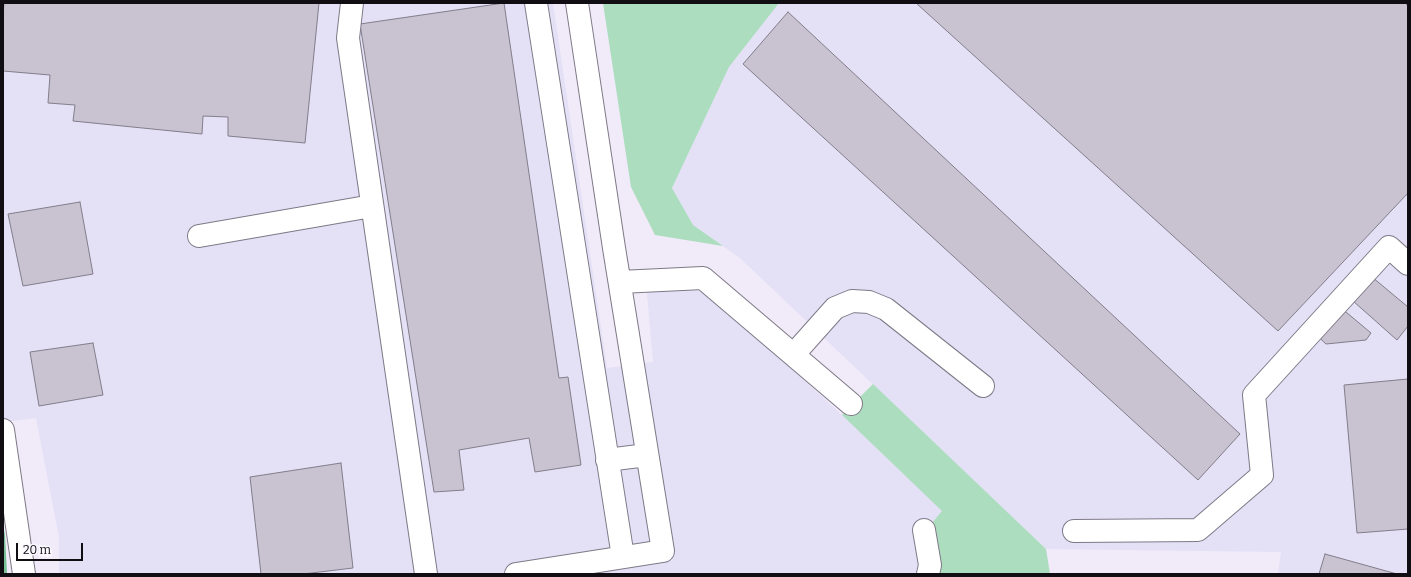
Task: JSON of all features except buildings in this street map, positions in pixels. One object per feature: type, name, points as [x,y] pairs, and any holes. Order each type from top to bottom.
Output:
[{"type":"street","points":[[352,3],[348,38],[426,574]]},
{"type":"street","points":[[536,3],[623,557]]},
{"type":"street","points":[[516,574],[663,551],[620,282],[578,3]]},
{"type":"street","points":[[199,236],[372,206]]},
{"type":"street","points":[[1074,531],[1198,530],[1262,475],[1254,395],[1389,247],[1408,264]]},
{"type":"street","points":[[620,282],[704,278],[851,404]]},
{"type":"street","points":[[794,354],[835,308],[852,301],[869,302],[886,309],[983,386]]},
{"type":"street","points":[[3,430],[24,574]]},
{"type":"street","points":[[607,460],[647,455]]},
{"type":"street","points":[[924,530],[930,565],[928,574]]},
{"type":"shaded area","points":[[3,3],[553,3],[607,368],[653,362],[647,293],[658,288],[695,289],[721,304],[842,415],[943,511],[932,523],[940,557],[934,574],[59,574],[59,537],[36,418],[3,422]]},
{"type":"shaded area","points":[[779,3],[1408,3],[1408,574],[1278,574],[1281,552],[1046,549],[740,258],[693,225],[672,188],[729,67]]},
{"type":"green space","points":[[603,3],[779,3],[729,67],[672,188],[693,225],[723,246],[655,235],[631,187]]},
{"type":"green space","points":[[873,384],[1046,549],[1050,574],[934,574],[940,557],[932,523],[942,511],[842,415]]},
{"type":"green space","points":[[3,524],[5,535],[7,574],[3,574]]}]
